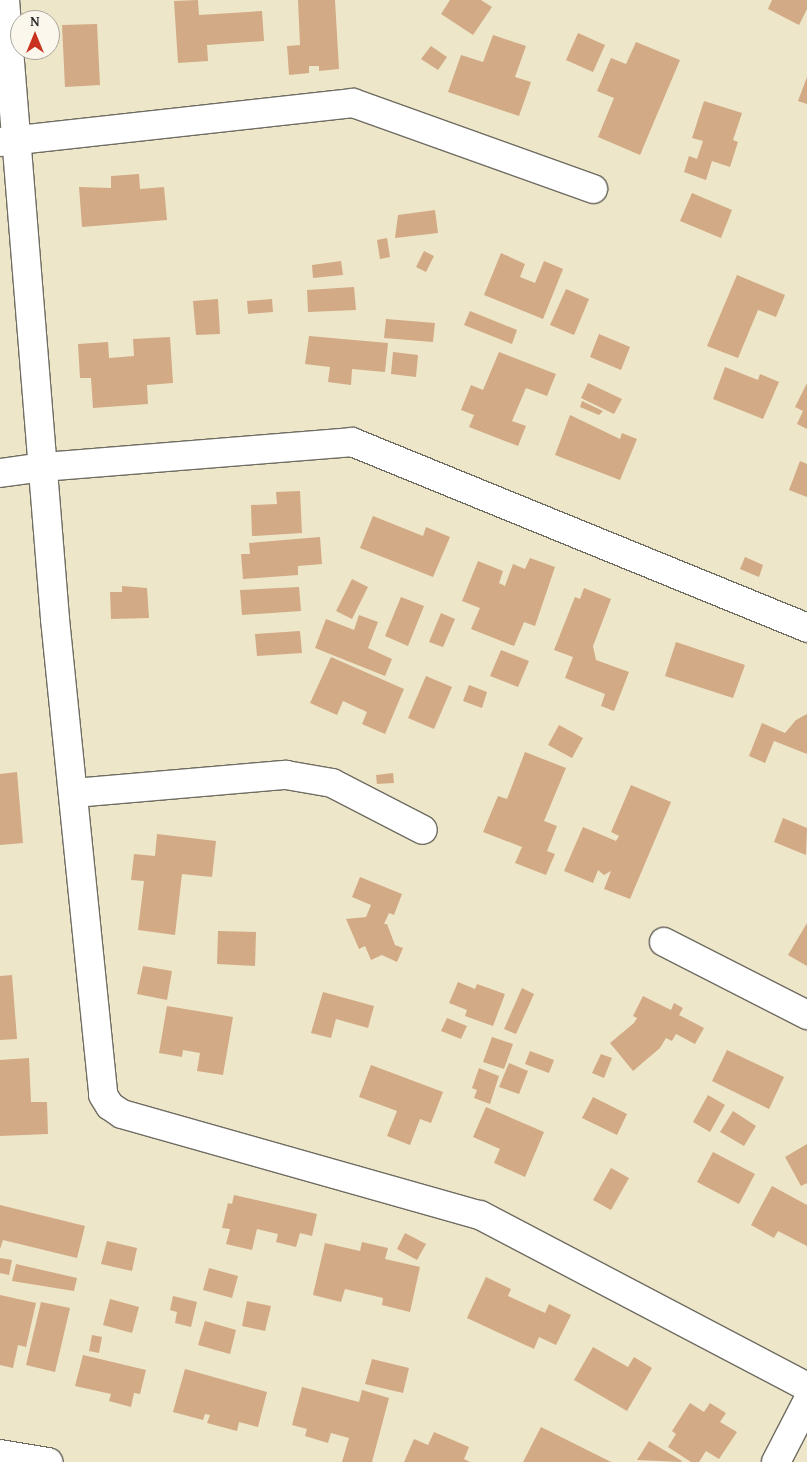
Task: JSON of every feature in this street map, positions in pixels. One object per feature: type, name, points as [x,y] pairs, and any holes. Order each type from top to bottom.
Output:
[{"type":"street","points":[[5,0],[7,142],[43,467],[55,619],[103,1094],[110,1106],[122,1114],[480,1215],[807,1387]]},
{"type":"street","points":[[7,142],[353,103],[593,189]]},
{"type":"street","points":[[0,473],[43,467],[352,442],[807,628]]},
{"type":"street","points":[[74,793],[286,775],[332,783],[423,830]]},
{"type":"street","points":[[664,942],[807,1015]]},
{"type":"street","points":[[776,1462],[807,1402]]},
{"type":"street","points":[[0,1454],[48,1462]]},
{"type":"building","points":[[198,0],[199,15],[262,11],[264,41],[207,45],[208,61],[178,63],[174,1]]},
{"type":"building","points":[[298,0],[335,0],[339,69],[319,71],[319,66],[309,66],[309,73],[289,75],[287,46],[300,45]]},
{"type":"building","points":[[450,0],[481,0],[492,7],[473,35],[441,14]]},
{"type":"building","points":[[772,0],[807,0],[807,9],[799,25],[768,9]]},
{"type":"building","points":[[97,24],[100,85],[65,87],[62,25]]},
{"type":"building","points":[[578,33],[605,45],[593,72],[566,60]]},
{"type":"building","points":[[493,35],[526,46],[515,77],[531,82],[519,116],[448,92],[461,55],[483,62]]},
{"type":"building","points":[[636,42],[680,60],[640,155],[598,137],[614,98],[597,91],[611,58],[626,64]]},
{"type":"building","points":[[431,46],[447,57],[438,70],[421,59]]},
{"type":"building","points":[[807,77],[807,104],[798,101]]},
{"type":"building","points":[[704,101],[742,113],[733,140],[738,142],[730,167],[712,161],[706,180],[684,172],[689,156],[697,159],[703,141],[692,138]]},
{"type":"building","points":[[139,174],[140,189],[164,187],[167,220],[82,227],[79,187],[111,188],[111,176]]},
{"type":"building","points":[[692,193],[732,210],[721,238],[680,221]]},
{"type":"building","points":[[435,210],[438,233],[395,238],[398,215]]},
{"type":"building","points":[[387,238],[390,257],[380,259],[377,240]]},
{"type":"building","points":[[424,251],[434,256],[426,272],[416,267]]},
{"type":"building","points":[[501,253],[525,264],[520,277],[535,283],[544,261],[563,269],[543,319],[484,295]]},
{"type":"building","points":[[341,261],[343,275],[313,278],[312,265]]},
{"type":"building","points":[[737,275],[785,295],[776,317],[758,310],[738,358],[707,346]]},
{"type":"building","points":[[354,287],[356,310],[308,312],[307,290]]},
{"type":"building","points":[[566,289],[589,299],[574,335],[550,325]]},
{"type":"building","points":[[218,299],[220,334],[196,335],[193,301]]},
{"type":"building","points":[[272,299],[273,312],[248,314],[247,301]]},
{"type":"building","points":[[470,311],[517,330],[512,344],[464,325]]},
{"type":"building","points":[[386,319],[435,323],[433,342],[384,338]]},
{"type":"building","points":[[599,334],[630,347],[621,370],[590,357]]},
{"type":"building","points":[[309,336],[388,343],[385,372],[352,369],[351,385],[328,382],[330,367],[305,364]]},
{"type":"building","points":[[170,337],[173,383],[147,385],[148,404],[93,408],[91,378],[80,378],[78,344],[108,342],[109,358],[134,356],[133,339]]},
{"type":"building","points":[[393,352],[418,355],[416,377],[391,374]]},
{"type":"building","points":[[499,352],[556,374],[547,396],[526,388],[512,421],[526,426],[518,446],[469,427],[474,415],[461,410],[471,385],[483,390]]},
{"type":"building","points":[[725,367],[758,380],[760,374],[779,382],[763,419],[713,399]]},
{"type":"building","points":[[588,383],[622,399],[614,414],[581,398]]},
{"type":"building","points":[[807,383],[807,429],[797,424],[803,411],[795,407]]},
{"type":"building","points":[[582,401],[603,411],[599,415],[580,407]]},
{"type":"building","points":[[570,415],[620,439],[622,433],[637,439],[620,480],[555,455]]},
{"type":"building","points":[[800,461],[807,464],[807,497],[789,490]]},
{"type":"building","points":[[300,491],[302,533],[252,536],[251,505],[277,504],[276,492]]},
{"type":"building","points":[[373,516],[423,536],[426,527],[450,537],[433,577],[360,548]]},
{"type":"building","points":[[320,537],[322,564],[298,566],[298,575],[243,579],[241,554],[250,554],[249,543]]},
{"type":"building","points":[[745,557],[763,565],[759,577],[740,569]]},
{"type":"building","points":[[530,558],[555,567],[535,626],[524,622],[514,646],[471,629],[480,608],[462,601],[478,561],[503,571],[499,583],[505,586],[513,564],[525,569]]},
{"type":"building","points":[[352,579],[368,587],[352,619],[336,611]]},
{"type":"building","points":[[122,586],[147,588],[149,618],[111,619],[110,592],[122,592]]},
{"type":"building","points":[[299,587],[301,611],[242,615],[240,590]]},
{"type":"building","points":[[584,588],[611,599],[593,646],[596,660],[629,672],[614,711],[601,706],[605,694],[565,678],[573,657],[554,650],[575,597],[580,599]]},
{"type":"building","points":[[401,597],[424,606],[408,646],[385,636]]},
{"type":"building","points":[[441,613],[455,619],[443,647],[429,642]]},
{"type":"building","points":[[359,615],[378,622],[368,648],[392,659],[385,676],[315,648],[326,619],[354,630]]},
{"type":"building","points":[[300,631],[302,653],[257,656],[255,634]]},
{"type":"building","points":[[676,642],[745,665],[733,698],[665,676]]},
{"type":"building","points":[[501,650],[529,661],[518,687],[490,676]]},
{"type":"building","points":[[331,657],[404,689],[385,734],[362,724],[367,712],[343,701],[337,715],[310,703]]},
{"type":"building","points":[[426,676],[452,687],[434,729],[408,718]]},
{"type":"building","points":[[469,685],[487,692],[482,708],[463,701]]},
{"type":"building","points":[[807,714],[807,754],[774,741],[765,763],[749,756],[762,723],[785,733],[796,720]]},
{"type":"building","points":[[559,725],[583,738],[572,758],[548,745]]},
{"type":"building","points":[[525,752],[566,768],[544,821],[557,826],[547,851],[555,854],[546,875],[515,863],[522,847],[483,832],[498,796],[507,799]]},
{"type":"building","points":[[17,772],[23,843],[0,845],[0,774]]},
{"type":"building","points":[[393,773],[394,783],[377,784],[376,775]]},
{"type":"building","points":[[631,785],[671,802],[630,899],[604,889],[611,871],[604,875],[598,870],[593,883],[564,871],[583,827],[616,841],[619,836],[611,832]]},
{"type":"building","points":[[783,818],[807,828],[806,855],[774,842]]},
{"type":"building","points":[[157,834],[216,841],[212,877],[182,874],[175,935],[138,930],[144,881],[131,880],[134,854],[155,856]]},
{"type":"building","points":[[360,877],[402,894],[394,915],[389,913],[384,924],[387,924],[395,945],[403,948],[397,962],[382,955],[371,960],[365,946],[359,949],[346,919],[366,917],[371,905],[352,897]]},
{"type":"building","points":[[807,923],[807,966],[788,955]]},
{"type":"building","points":[[218,931],[256,932],[255,966],[217,964]]},
{"type":"building","points":[[143,966],[172,971],[167,1000],[137,994]]},
{"type":"building","points":[[12,975],[17,1039],[0,1040],[0,976]]},
{"type":"building","points":[[458,982],[475,989],[477,984],[505,994],[493,1026],[465,1016],[467,1010],[449,1003]]},
{"type":"building","points":[[522,988],[534,994],[516,1034],[504,1029]]},
{"type":"building","points":[[323,992],[374,1006],[368,1028],[336,1019],[331,1038],[311,1033]]},
{"type":"building","points":[[643,996],[671,1010],[674,1003],[683,1008],[679,1015],[704,1028],[695,1044],[676,1034],[672,1041],[666,1038],[660,1048],[633,1071],[610,1043],[634,1023],[637,1018],[633,1016]]},
{"type":"building","points":[[167,1006],[233,1017],[223,1075],[197,1071],[200,1053],[183,1050],[182,1057],[159,1053]]},
{"type":"building","points":[[447,1018],[467,1026],[461,1039],[441,1031]]},
{"type":"building","points":[[492,1037],[513,1044],[504,1069],[483,1062]]},
{"type":"building","points":[[727,1050],[784,1077],[769,1109],[712,1081]]},
{"type":"building","points":[[530,1051],[554,1060],[549,1073],[525,1064]]},
{"type":"building","points":[[601,1054],[612,1058],[604,1078],[592,1073]]},
{"type":"building","points":[[29,1058],[31,1102],[47,1102],[48,1134],[0,1136],[0,1060]]},
{"type":"building","points":[[509,1063],[528,1071],[519,1094],[499,1087]]},
{"type":"building","points":[[371,1065],[443,1092],[431,1123],[420,1119],[410,1145],[387,1136],[397,1111],[359,1097]]},
{"type":"building","points":[[479,1068],[499,1076],[490,1104],[474,1098],[477,1090],[472,1088]]},
{"type":"building","points":[[708,1095],[725,1105],[710,1132],[693,1122]]},
{"type":"building","points":[[593,1097],[627,1114],[617,1135],[582,1118]]},
{"type":"building","points":[[486,1107],[544,1132],[525,1177],[494,1163],[500,1149],[473,1137]]},
{"type":"building","points":[[733,1111],[756,1126],[744,1146],[720,1132]]},
{"type":"building","points":[[807,1144],[807,1183],[801,1186],[785,1157]]},
{"type":"building","points":[[713,1152],[755,1174],[739,1204],[697,1182]]},
{"type":"building","points":[[611,1168],[629,1178],[611,1210],[593,1200]]},
{"type":"building","points":[[772,1186],[807,1205],[807,1246],[778,1231],[774,1238],[751,1225]]},
{"type":"building","points":[[234,1195],[317,1214],[312,1236],[300,1233],[296,1247],[276,1242],[278,1234],[257,1229],[252,1250],[226,1244],[230,1229],[222,1228],[228,1203],[232,1204]]},
{"type":"building","points":[[0,1205],[85,1226],[77,1258],[3,1240],[0,1249]]},
{"type":"building","points":[[405,1233],[426,1244],[417,1260],[397,1249]]},
{"type":"building","points":[[107,1241],[137,1248],[132,1271],[101,1264]]},
{"type":"building","points":[[362,1242],[388,1248],[385,1259],[420,1267],[410,1312],[382,1305],[383,1298],[345,1289],[341,1302],[313,1295],[325,1243],[360,1251]]},
{"type":"building","points":[[0,1258],[12,1260],[9,1275],[0,1273]]},
{"type":"building","points":[[16,1264],[77,1278],[74,1291],[12,1281]]},
{"type":"building","points":[[209,1268],[238,1276],[232,1298],[203,1290]]},
{"type":"building","points":[[486,1277],[511,1289],[508,1296],[545,1313],[549,1304],[571,1315],[556,1345],[539,1337],[534,1349],[467,1318]]},
{"type":"building","points":[[0,1295],[36,1303],[26,1347],[18,1345],[13,1368],[0,1365]]},
{"type":"building","points":[[173,1296],[197,1302],[191,1327],[175,1323],[177,1312],[170,1310]]},
{"type":"building","points":[[110,1299],[139,1307],[132,1333],[103,1325]]},
{"type":"building","points":[[247,1301],[271,1306],[265,1331],[242,1326]]},
{"type":"building","points":[[41,1302],[70,1308],[55,1372],[26,1365]]},
{"type":"building","points":[[205,1321],[236,1330],[230,1354],[198,1345]]},
{"type":"building","points":[[92,1335],[102,1337],[99,1353],[89,1351]]},
{"type":"building","points":[[593,1347],[628,1367],[634,1357],[652,1368],[627,1411],[574,1380]]},
{"type":"building","points":[[83,1355],[146,1370],[140,1394],[134,1393],[131,1407],[109,1401],[111,1394],[75,1386]]},
{"type":"building","points":[[372,1359],[409,1368],[403,1393],[365,1384]]},
{"type":"building","points":[[185,1369],[267,1392],[258,1427],[239,1422],[237,1431],[207,1423],[210,1415],[205,1414],[203,1420],[173,1412]]},
{"type":"building","points":[[302,1387],[359,1402],[362,1390],[389,1398],[372,1462],[342,1462],[349,1438],[331,1433],[328,1443],[305,1436],[307,1429],[292,1425]]},
{"type":"building","points":[[690,1403],[704,1412],[710,1403],[726,1413],[720,1422],[737,1432],[719,1459],[706,1451],[699,1462],[691,1462],[668,1447],[676,1434],[672,1431]]},
{"type":"building","points":[[541,1427],[611,1462],[523,1462]]},
{"type":"building","points":[[434,1432],[469,1447],[464,1459],[470,1462],[404,1462],[414,1439],[428,1445]]},
{"type":"building","points":[[649,1441],[682,1461],[637,1460]]}]
